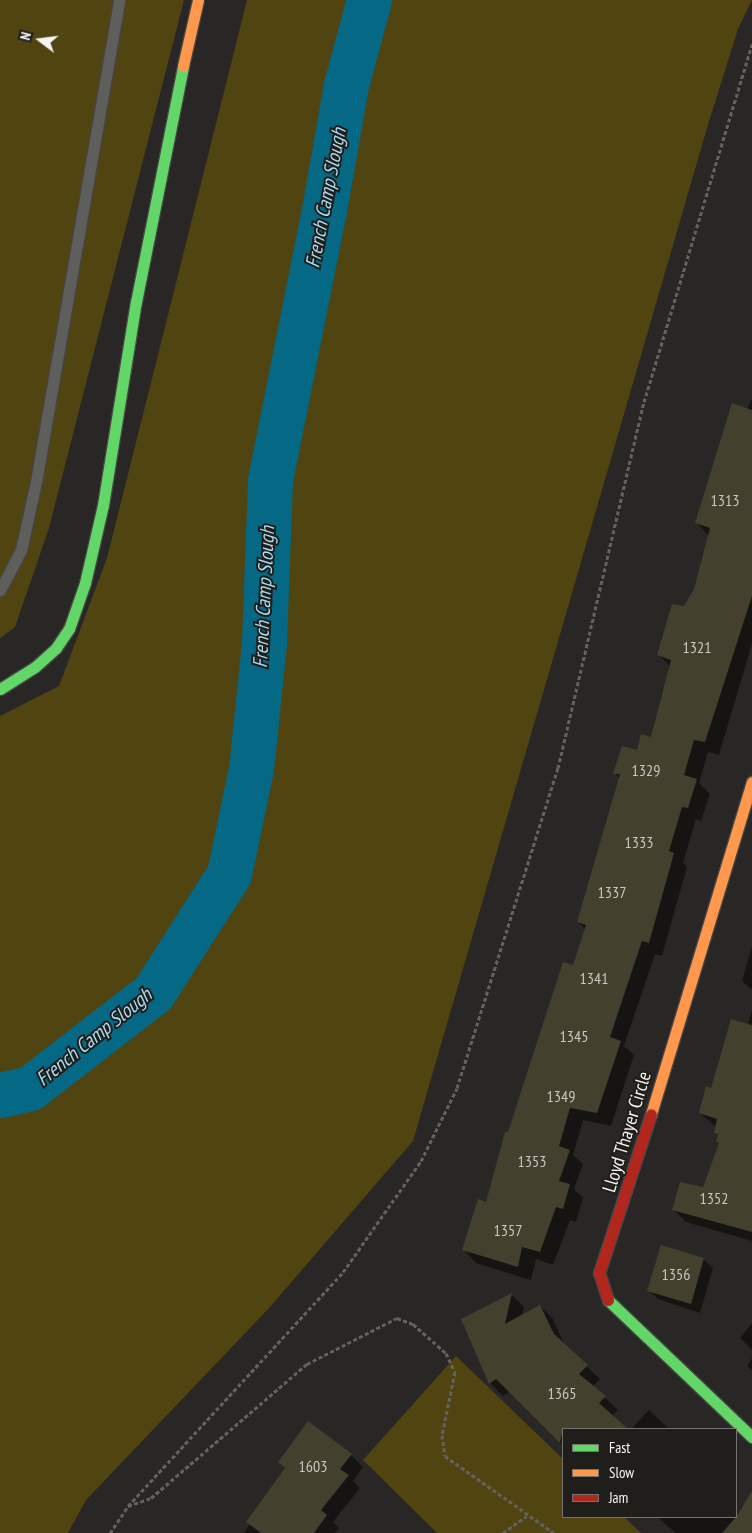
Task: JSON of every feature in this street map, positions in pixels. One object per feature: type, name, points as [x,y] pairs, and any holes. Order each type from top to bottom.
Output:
[{"type":"street","points":[[0,689],[35,667],[56,648],[69,629],[85,583],[103,505],[136,302],[178,86],[198,0]]},
{"type":"street","name":"Lloyd Thayer Circle","points":[[752,782],[625,1198],[599,1273],[601,1286],[611,1305],[752,1437]]},
{"type":"lane","points":[[0,590],[20,550],[36,482],[118,0]]},
{"type":"path","points":[[110,1533],[128,1506],[343,1272],[421,1161],[457,1088],[558,768],[644,402],[752,44]]},
{"type":"path","points":[[128,1506],[150,1498],[306,1364],[397,1318],[413,1324],[446,1353],[455,1372],[442,1435],[445,1456],[554,1533]]},
{"type":"path","points":[[503,1533],[526,1515]]},
{"type":"shaded area","points":[[0,0],[184,0],[49,528],[15,627],[0,638]]},
{"type":"shaded area","points":[[247,0],[752,0],[738,29],[707,128],[413,1141],[270,1307],[86,1500],[68,1533],[0,1533],[0,716],[59,686],[107,558]]},
{"type":"shaded area","points":[[456,1356],[562,1458],[562,1518],[625,1518],[641,1533],[437,1533],[363,1460]]},
{"type":"building","points":[[732,403],[752,410],[752,596],[705,742],[694,740],[684,775],[697,779],[688,808],[682,807],[669,851],[674,853],[649,943],[642,941],[610,1037],[621,1041],[597,1113],[570,1108],[559,1146],[570,1150],[559,1181],[570,1184],[563,1209],[556,1207],[540,1252],[522,1247],[518,1267],[462,1250],[478,1199],[486,1202],[505,1132],[508,1132],[563,962],[573,965],[586,925],[577,922],[620,774],[613,774],[622,746],[637,750],[641,734],[651,737],[671,660],[657,655],[672,604],[684,606],[694,589],[710,528],[695,523]]},
{"type":"building","points":[[731,1019],[752,1025],[752,1232],[672,1210],[680,1182],[703,1187],[719,1143],[716,1142],[718,1134],[714,1133],[717,1119],[699,1113],[706,1086],[711,1088]]},
{"type":"building","points":[[661,1245],[704,1258],[691,1304],[647,1291]]},
{"type":"building","points":[[512,1293],[505,1324],[540,1305],[554,1334],[588,1365],[579,1374],[606,1396],[599,1403],[627,1428],[562,1428],[560,1443],[496,1379],[489,1384],[461,1319]]},
{"type":"building","points":[[308,1421],[352,1454],[340,1469],[349,1475],[321,1510],[327,1515],[314,1533],[261,1533],[246,1522],[285,1468],[278,1462]]},
{"type":"building","points":[[752,1491],[752,1533],[722,1533],[737,1518]]},
{"type":"waterway","name":"French Camp Slough","points":[[0,1095],[30,1088],[153,993],[229,874],[251,769],[264,643],[270,480],[324,210],[346,85],[369,0]]},
{"type":"traffic: fast","points":[[0,689],[35,667],[56,648],[69,629],[85,583],[103,505],[136,302],[183,66]]},
{"type":"traffic: fast","points":[[608,1300],[752,1437]]},
{"type":"traffic: slow","points":[[183,66],[198,0]]},
{"type":"traffic: slow","points":[[651,1114],[752,782]]},
{"type":"traffic: jam","points":[[608,1300],[599,1273],[651,1114]]}]
